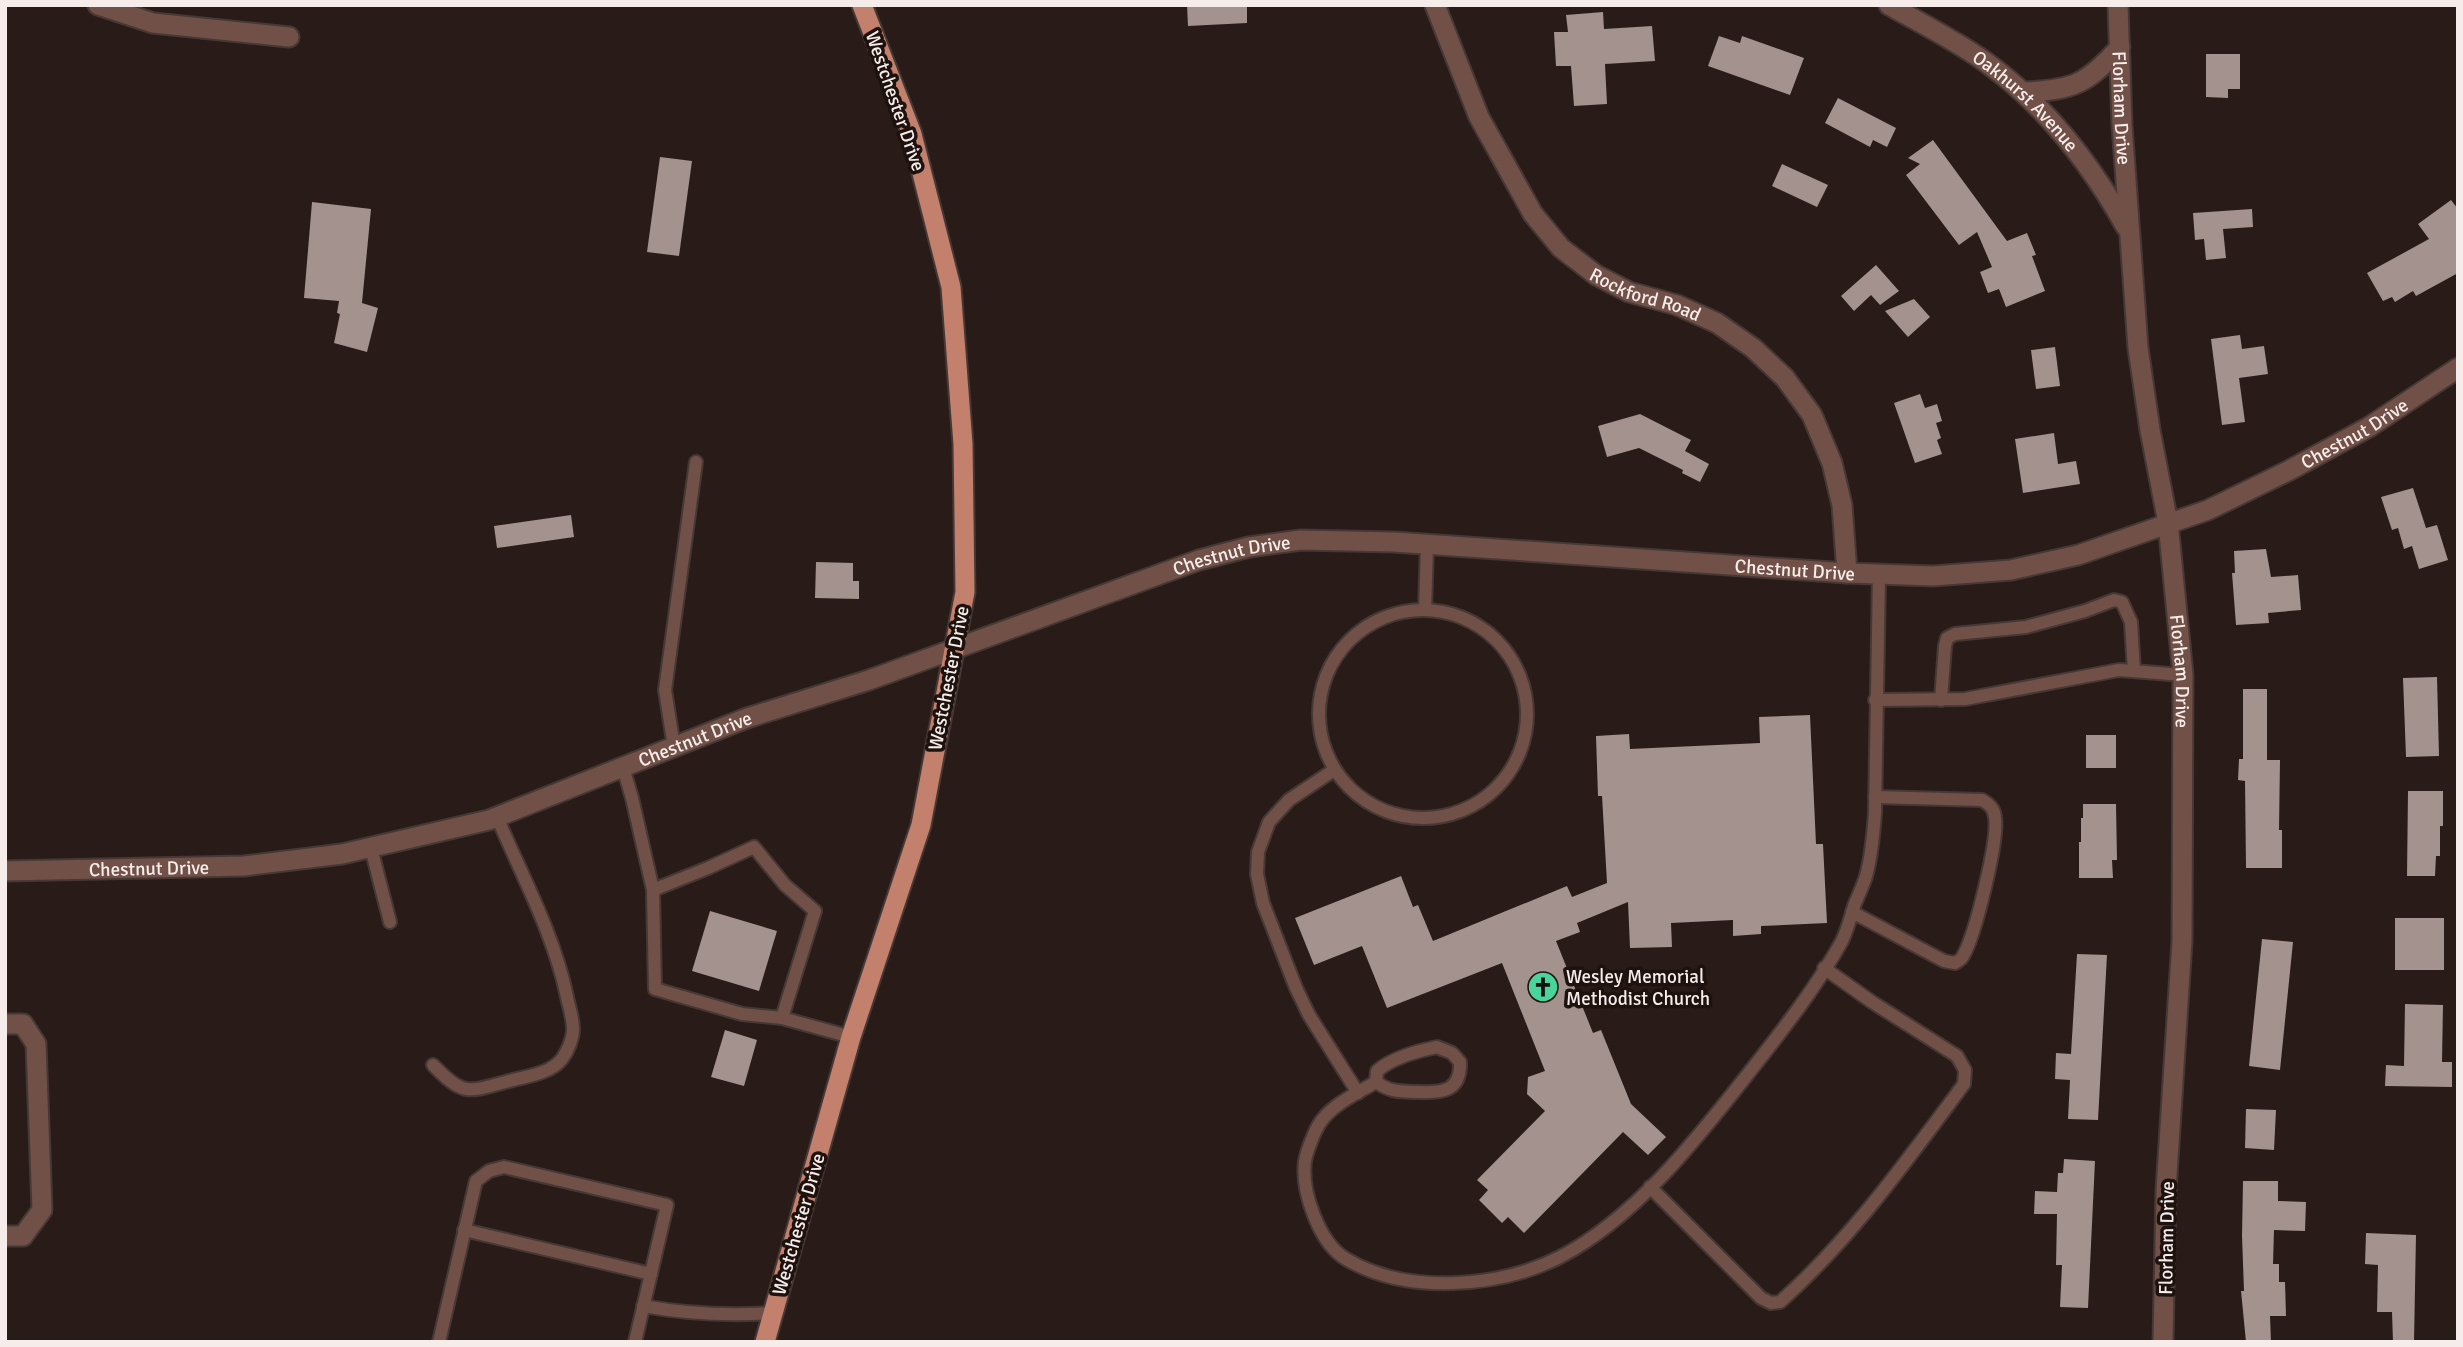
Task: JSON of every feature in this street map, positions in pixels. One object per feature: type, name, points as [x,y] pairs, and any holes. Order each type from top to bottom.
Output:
[{"type":"main road","name":"Westchester Drive","points":[[765,1342],[851,1037],[921,825],[965,592],[963,444],[951,287],[912,134],[862,5]]},
{"type":"street","points":[[98,5],[153,23],[289,37]]},
{"type":"street","name":"Rockford Road","points":[[1435,5],[1479,117],[1533,214],[1561,248],[1596,275],[1629,292],[1677,305],[1717,323],[1753,348],[1785,378],[1812,415],[1832,463],[1842,505],[1847,573]]},
{"type":"street","name":"Oakhurst Avenue","points":[[1889,5],[1985,61],[2024,92],[2103,186],[2129,230]]},
{"type":"street","name":"Florham Drive","points":[[2118,5],[2129,230],[2138,348],[2168,523],[2183,675],[2182,941],[2166,1190],[2163,1342]]},
{"type":"street","points":[[2024,92],[2054,91],[2083,82],[2100,70],[2119,47]]},
{"type":"street","name":"Chestnut Drive","points":[[5,871],[244,866],[342,854],[497,817],[747,718],[869,680],[1199,560],[1249,547],[1301,540],[1427,545],[1847,573],[1933,576],[2011,570],[2078,555],[2208,510],[2369,427],[2458,368]]},
{"type":"street","points":[[5,1024],[23,1024],[36,1044],[42,1210],[23,1236],[5,1236]]},
{"type":"lane","points":[[674,747],[665,690],[696,462]]},
{"type":"lane","points":[[1425,610],[1427,545]]},
{"type":"lane","points":[[1377,1082],[1341,1102],[1318,1125],[1305,1161],[1308,1199],[1323,1236],[1344,1258],[1371,1271],[1410,1280],[1462,1283],[1510,1277],[1559,1257],[1592,1238],[1650,1187],[1716,1116],[1806,998],[1843,939],[1866,877],[1870,854],[1875,797],[1879,574]]},
{"type":"lane","points":[[1941,700],[1947,638],[1955,634],[2026,626],[2085,611],[2114,600],[2122,602],[2131,622],[2134,671]]},
{"type":"lane","points":[[1425,610],[1466,618],[1494,636],[1514,662],[1527,695],[1529,720],[1525,744],[1515,765],[1492,793],[1461,811],[1440,818],[1419,818],[1391,813],[1359,797],[1335,770],[1321,740],[1318,706],[1326,674],[1343,646],[1369,624],[1400,612],[1425,610]]},
{"type":"lane","points":[[1875,700],[1965,699],[2119,670],[2183,675]]},
{"type":"lane","points":[[622,767],[632,798],[653,890],[655,989],[742,1014],[782,1018],[851,1037]]},
{"type":"lane","points":[[1335,770],[1289,800],[1269,822],[1258,852],[1257,874],[1264,903],[1296,988],[1309,1015],[1358,1093]]},
{"type":"lane","points":[[1852,912],[1944,961],[1955,963],[1963,958],[1978,913],[1993,849],[1995,816],[1990,805],[1982,800],[1875,797]]},
{"type":"lane","points":[[433,1065],[447,1080],[462,1090],[480,1088],[552,1069],[563,1058],[571,1040],[573,1027],[563,976],[538,908],[497,817]]},
{"type":"lane","points":[[653,890],[754,847],[785,884],[814,911],[782,1018]]},
{"type":"lane","points":[[371,848],[390,922]]},
{"type":"lane","points":[[1650,1187],[1761,1298],[1771,1303],[1780,1302],[1854,1225],[1905,1164],[1964,1084],[1965,1070],[1957,1056],[1824,968]]},
{"type":"lane","points":[[1437,1047],[1452,1053],[1460,1062],[1460,1073],[1453,1086],[1440,1093],[1390,1091],[1377,1082],[1377,1071],[1384,1065],[1421,1050],[1437,1047]]},
{"type":"lane","points":[[439,1342],[476,1181],[489,1171],[504,1167],[667,1205],[635,1342]]},
{"type":"lane","points":[[464,1230],[650,1274]]},
{"type":"lane","points":[[643,1306],[725,1316],[773,1313]]},
{"type":"building","points":[[1187,5],[1247,5],[1247,23],[1188,26]]},
{"type":"building","points":[[1603,12],[1604,29],[1652,26],[1655,61],[1605,64],[1607,104],[1574,106],[1571,66],[1556,66],[1554,32],[1568,32],[1566,15]]},
{"type":"building","points":[[1719,36],[1740,43],[1742,36],[1804,58],[1790,95],[1708,66]]},
{"type":"building","points":[[2206,54],[2240,54],[2240,89],[2228,89],[2228,98],[2206,97]]},
{"type":"building","points":[[1838,98],[1896,128],[1887,147],[1873,140],[1870,147],[1825,123]]},
{"type":"building","points":[[1933,140],[2007,241],[2027,233],[2045,291],[2006,307],[1999,289],[1988,293],[1980,272],[1992,267],[1977,232],[1959,245],[1906,175],[1920,164],[1908,158]]},
{"type":"building","points":[[660,157],[692,161],[679,256],[647,252]]},
{"type":"building","points":[[1782,164],[1828,185],[1817,207],[1772,186]]},
{"type":"building","points":[[2451,200],[2458,209],[2458,273],[2416,296],[2413,291],[2395,302],[2392,297],[2383,301],[2367,273],[2429,239],[2418,224]]},
{"type":"building","points":[[312,202],[371,209],[362,303],[378,308],[367,352],[334,343],[340,314],[337,313],[339,301],[304,298]]},
{"type":"building","points":[[2252,209],[2253,227],[2223,229],[2226,258],[2206,260],[2204,239],[2195,240],[2193,213]]},
{"type":"building","points":[[1876,265],[1899,291],[1880,305],[1871,295],[1854,311],[1841,296]]},
{"type":"building","points":[[1914,299],[1930,317],[1908,337],[1885,311]]},
{"type":"building","points":[[2240,335],[2242,349],[2264,346],[2268,374],[2239,378],[2245,422],[2222,425],[2211,339]]},
{"type":"building","points":[[2055,347],[2060,386],[2036,389],[2031,350]]},
{"type":"building","points":[[1920,394],[1925,408],[1937,404],[1942,421],[1936,423],[1941,438],[1937,440],[1942,454],[1915,463],[1894,403]]},
{"type":"building","points":[[1640,414],[1691,440],[1685,451],[1709,464],[1700,482],[1682,473],[1683,470],[1639,448],[1607,457],[1598,426]]},
{"type":"building","points":[[2054,433],[2058,464],[2076,461],[2080,484],[2023,493],[2015,439]]},
{"type":"building","points":[[2413,488],[2426,528],[2437,525],[2448,560],[2419,569],[2412,546],[2404,549],[2398,528],[2392,530],[2381,497]]},
{"type":"building","points":[[571,515],[574,537],[497,548],[494,526]]},
{"type":"building","points":[[2266,549],[2271,577],[2298,575],[2301,610],[2268,613],[2269,623],[2236,625],[2232,573],[2235,573],[2234,551]]},
{"type":"building","points":[[816,562],[853,563],[853,581],[859,581],[859,599],[815,598]]},
{"type":"building","points":[[2437,677],[2439,756],[2406,757],[2403,678]]},
{"type":"building","points":[[2243,689],[2267,689],[2267,760],[2280,760],[2279,830],[2282,830],[2282,868],[2246,868],[2245,781],[2238,780],[2239,759],[2243,759]]},
{"type":"building","name":"Wesley Memorial Methodist Church","points":[[1810,715],[1816,844],[1823,844],[1827,923],[1761,926],[1761,934],[1733,936],[1733,920],[1671,923],[1672,947],[1630,948],[1628,902],[1577,923],[1580,932],[1556,941],[1593,1033],[1601,1030],[1631,1104],[1666,1137],[1648,1155],[1623,1132],[1524,1233],[1508,1217],[1502,1223],[1479,1200],[1488,1190],[1477,1180],[1545,1111],[1527,1094],[1528,1077],[1545,1071],[1502,963],[1387,1008],[1362,946],[1314,965],[1295,918],[1401,876],[1413,907],[1418,905],[1433,941],[1567,886],[1572,897],[1607,883],[1602,796],[1598,796],[1596,736],[1629,734],[1630,749],[1760,743],[1759,717]]},
{"type":"building","points":[[2086,735],[2116,735],[2116,768],[2086,768]]},
{"type":"building","points":[[2408,791],[2443,791],[2443,826],[2440,826],[2440,856],[2436,856],[2435,876],[2407,876]]},
{"type":"building","points":[[2083,804],[2116,804],[2117,860],[2112,860],[2113,878],[2079,878]]},
{"type":"building","points":[[710,911],[777,931],[759,991],[692,971]]},
{"type":"building","points":[[2395,918],[2444,918],[2444,970],[2395,970]]},
{"type":"building","points":[[2262,939],[2293,942],[2280,1070],[2249,1066]]},
{"type":"building","points":[[2077,954],[2107,955],[2098,1120],[2068,1119],[2070,1080],[2055,1079],[2056,1053],[2071,1054]]},
{"type":"building","points":[[2405,1004],[2443,1005],[2442,1062],[2452,1062],[2452,1087],[2385,1086],[2386,1065],[2404,1066]]},
{"type":"building","points":[[725,1030],[757,1040],[744,1086],[711,1077]]},
{"type":"building","points":[[2246,1109],[2276,1110],[2274,1150],[2245,1148]]},
{"type":"building","points":[[2064,1159],[2095,1161],[2088,1308],[2060,1307],[2062,1265],[2056,1265],[2057,1214],[2034,1214],[2035,1191],[2057,1192],[2058,1173],[2063,1173]]},
{"type":"building","points":[[2243,1181],[2278,1181],[2278,1201],[2306,1202],[2305,1231],[2274,1230],[2273,1264],[2279,1264],[2279,1282],[2285,1282],[2286,1316],[2270,1316],[2271,1342],[2246,1342],[2241,1291],[2244,1291]]},
{"type":"building","points":[[2366,1233],[2416,1235],[2414,1342],[2393,1342],[2392,1312],[2377,1312],[2378,1265],[2365,1264]]},
{"type":"place","name":"Wesley Memorial Methodist Church","points":[[1543,987]]}]
